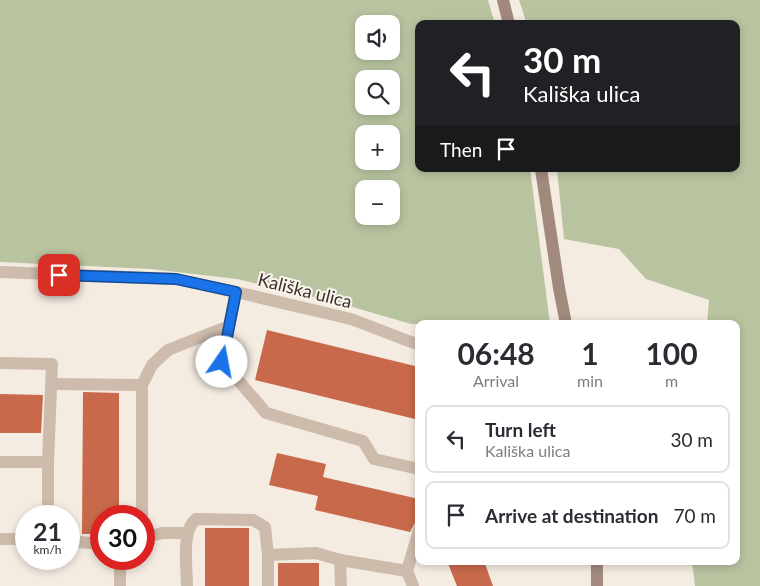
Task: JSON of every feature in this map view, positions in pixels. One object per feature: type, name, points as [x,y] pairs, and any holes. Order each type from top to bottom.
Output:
[{"type":"street","points":[[503,0],[508,20]]},
{"type":"street","points":[[541,172],[565,320]]},
{"type":"street","name":"Kališka ulica","points":[[0,272],[176,279],[351,319],[415,343]]},
{"type":"street","points":[[236,292],[222,362],[266,413],[363,441],[374,459],[415,468]]},
{"type":"street","points":[[142,505],[142,384],[152,365],[168,350],[229,326]]},
{"type":"street","points":[[0,364],[52,364],[48,505]]},
{"type":"street","points":[[52,384],[142,384]]},
{"type":"street","points":[[0,462],[48,462]]},
{"type":"street","points":[[187,586],[187,533],[191,523],[196,519],[253,520],[265,526],[268,555],[268,586]]},
{"type":"street","points":[[155,535],[162,533],[187,533]]},
{"type":"street","points":[[0,539],[15,538]]},
{"type":"street","points":[[413,586],[407,571],[415,544]]},
{"type":"street","points":[[268,555],[316,553],[340,560],[407,571]]},
{"type":"street","points":[[340,560],[341,586]]},
{"type":"street","points":[[597,565],[597,586]]},
{"type":"street","points":[[120,570],[120,586]]},
{"type":"green space","points":[[0,0],[488,0],[494,20],[415,20],[415,172],[530,172],[549,320],[415,320],[415,324],[411,324],[339,303],[237,279],[151,269],[0,262]]},
{"type":"green space","points":[[519,0],[760,0],[760,586],[695,586],[692,565],[740,565],[740,320],[707,320],[709,300],[646,279],[619,249],[564,239],[557,172],[740,172],[740,20],[526,20]]},
{"type":"building","points":[[267,330],[415,366],[415,419],[255,380]]},
{"type":"building","points":[[83,392],[119,393],[119,505],[90,505],[90,534],[82,534]]},
{"type":"building","points":[[0,394],[43,395],[41,433],[0,433]]},
{"type":"building","points":[[277,453],[326,464],[323,477],[415,498],[415,523],[410,532],[315,510],[318,496],[269,485]]},
{"type":"building","points":[[205,528],[249,528],[249,586],[205,586]]},
{"type":"building","points":[[278,563],[319,563],[319,586],[278,586]]},
{"type":"building","points":[[449,565],[485,565],[493,586],[457,586]]},
{"type":"route","points":[[59,275],[176,279],[236,292],[222,362]]}]
